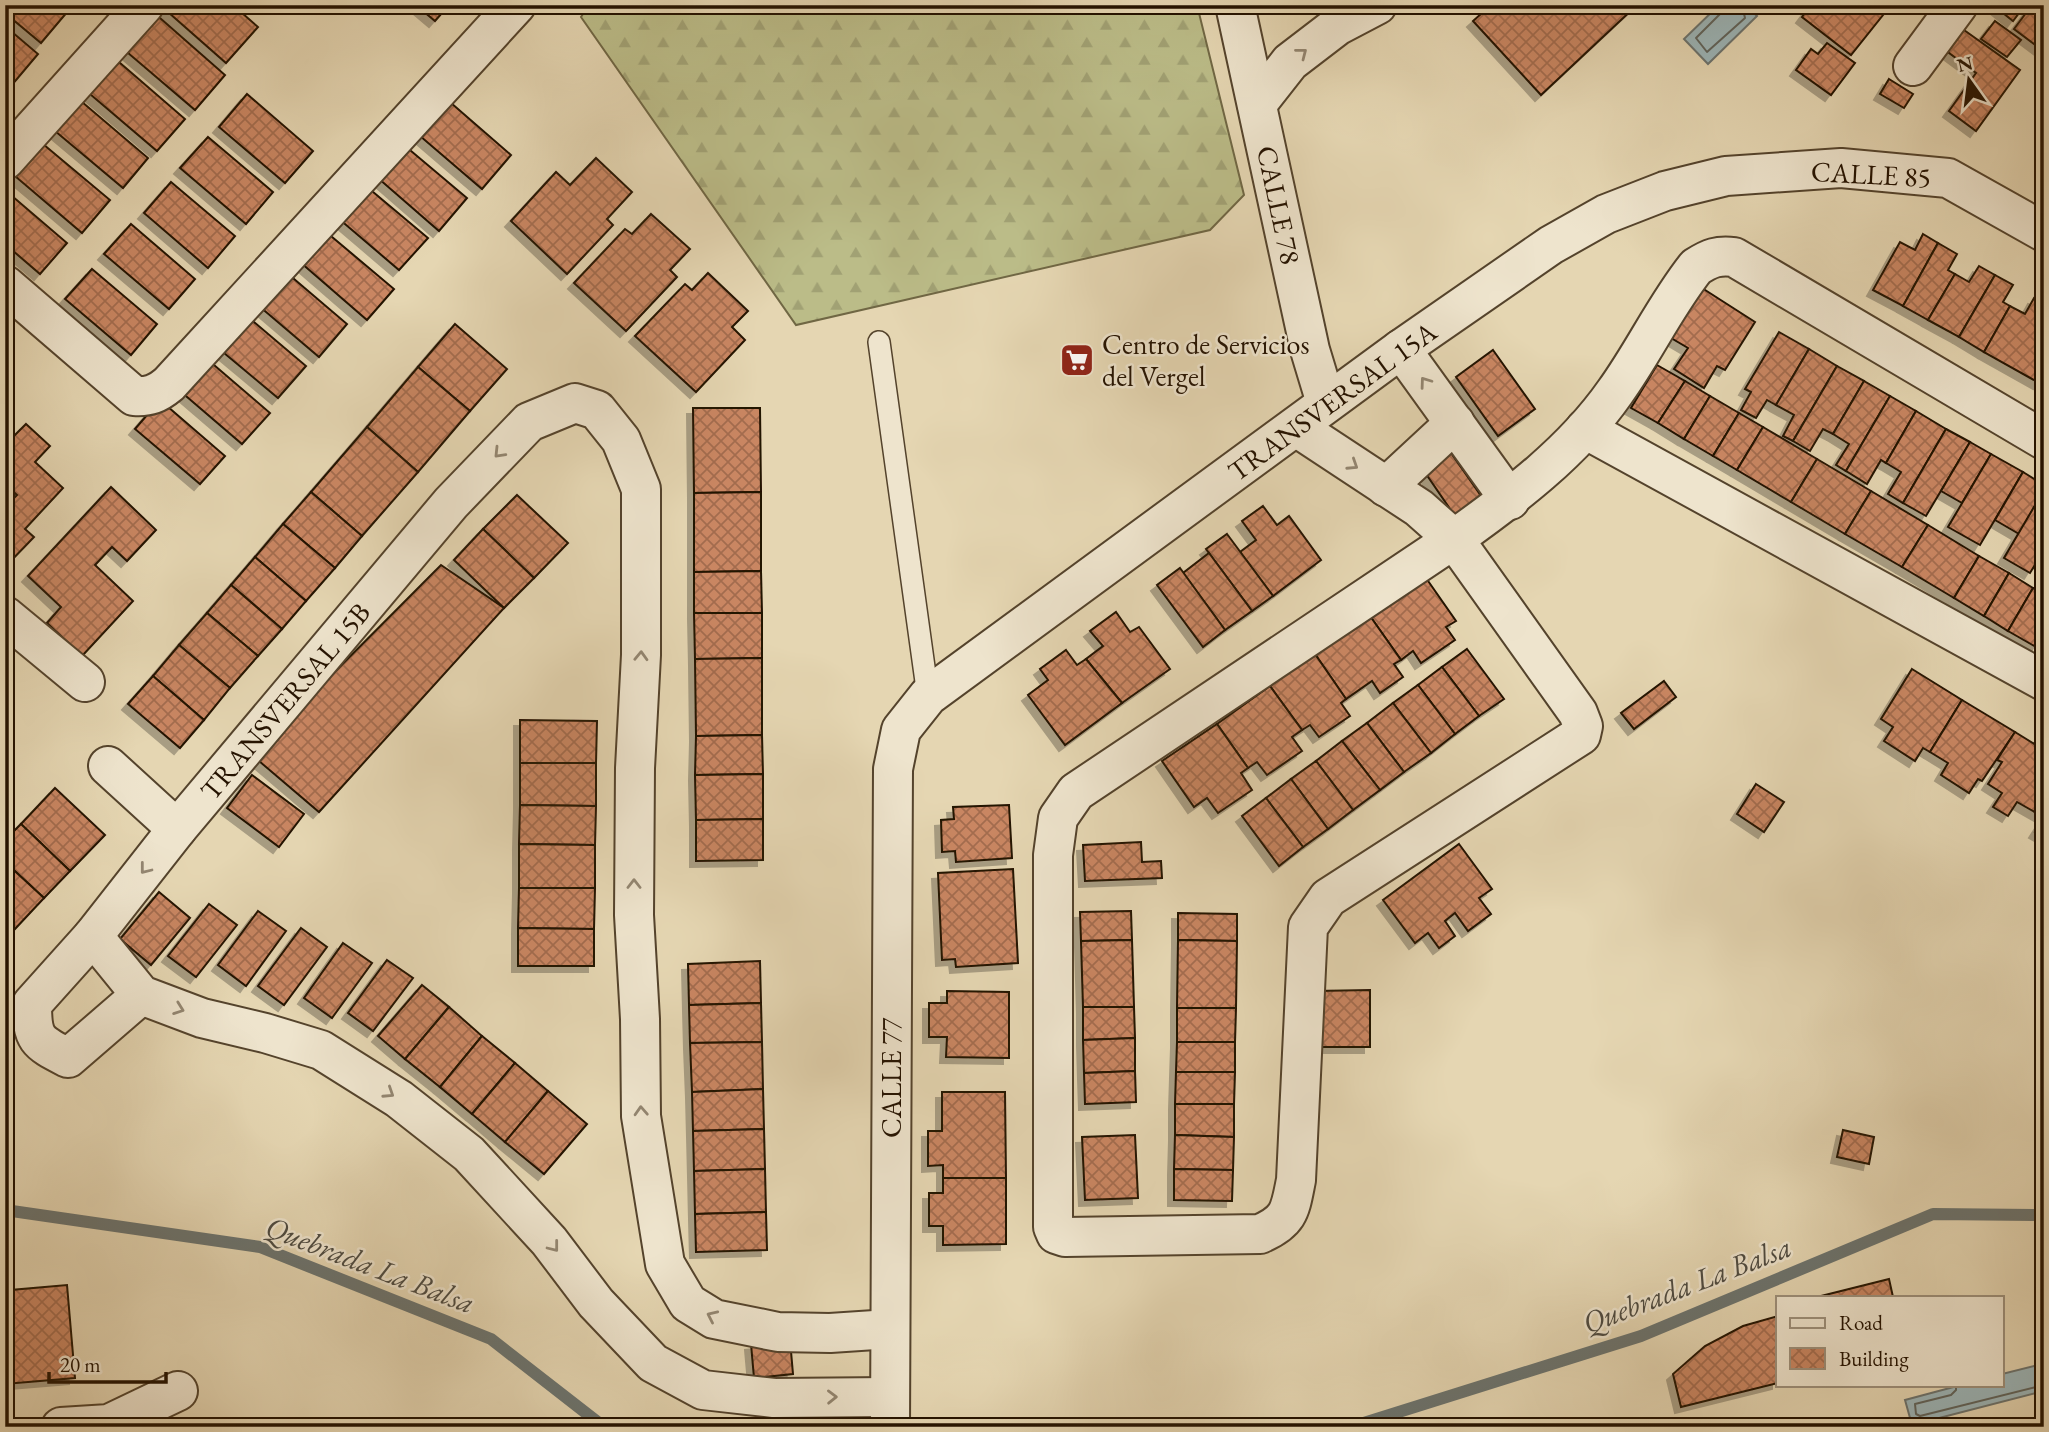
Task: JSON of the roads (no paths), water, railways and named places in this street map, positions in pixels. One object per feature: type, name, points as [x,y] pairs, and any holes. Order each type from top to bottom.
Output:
[{"type":"street","points":[[5,160],[144,5]]},
{"type":"street","points":[[5,285],[134,396],[147,397],[159,393],[516,5]]},
{"type":"street","name":"CALLE 78","points":[[1235,5],[1310,350],[1326,403]]},
{"type":"street","points":[[1913,66],[1958,5]]},
{"type":"street","points":[[1257,104],[1290,62],[1337,26],[1372,7]]},
{"type":"street","name":"CALLE 85","points":[[1726,176],[1841,168],[1948,178],[2044,232]]},
{"type":"street","name":"TRANSVERSAL 15A","points":[[901,730],[928,696],[1326,403],[1551,245],[1606,214],[1665,191],[1726,176]]},
{"type":"street","points":[[1296,427],[1419,508],[1454,540],[1578,713],[1583,726],[1581,735],[1328,898],[1308,927],[1296,1180],[1290,1211],[1278,1226],[1260,1234],[1065,1237],[1056,1234],[1054,1227],[1053,855],[1058,818],[1076,792],[1454,540],[1510,500],[1555,460],[1614,393],[1696,267],[1720,255],[1734,257],[2044,440]]},
{"type":"street","points":[[1401,349],[1510,500]]},
{"type":"street","name":"TRANSVERSAL 15B","points":[[141,995],[68,1058],[43,1045],[32,1028],[32,1004],[93,936],[177,829],[451,503],[529,422],[575,403],[597,410],[621,440],[641,489],[641,655],[635,768],[634,915],[640,1019],[641,1116],[665,1264],[688,1303],[714,1319],[778,1332],[830,1334],[890,1329]]},
{"type":"street","points":[[1386,487],[1455,423]]},
{"type":"street","points":[[1585,429],[2044,681]]},
{"type":"street","points":[[5,615],[85,682]]},
{"type":"street","name":"CALLE 77","points":[[890,1412],[893,769],[901,730]]},
{"type":"street","points":[[108,766],[177,829]]},
{"type":"street","points":[[93,936],[141,995],[202,1018],[321,1050],[399,1100],[469,1154],[550,1241],[596,1303],[653,1363],[704,1390],[890,1412]]},
{"type":"street","points":[[61,1427],[109,1426],[178,1391]]},
{"type":"lane","points":[[879,342],[928,696]]},
{"type":"water","points":[[1719,5],[1746,5],[1757,16],[1708,64],[1684,39]]},
{"type":"water","points":[[2042,1364],[2044,1391],[1912,1425],[1905,1400],[1957,1386],[2004,1386],[2004,1374]]},
{"type":"waterway","name":"Quebrada La Balsa","points":[[5,1210],[260,1247],[491,1339],[604,1427]]},
{"type":"waterway","name":"Quebrada La Balsa","points":[[1351,1427],[1641,1336],[1933,1214],[2044,1215]]},
{"type":"place","name":"Centro de Servicios del Vergel","points":[[1077,360]]}]
